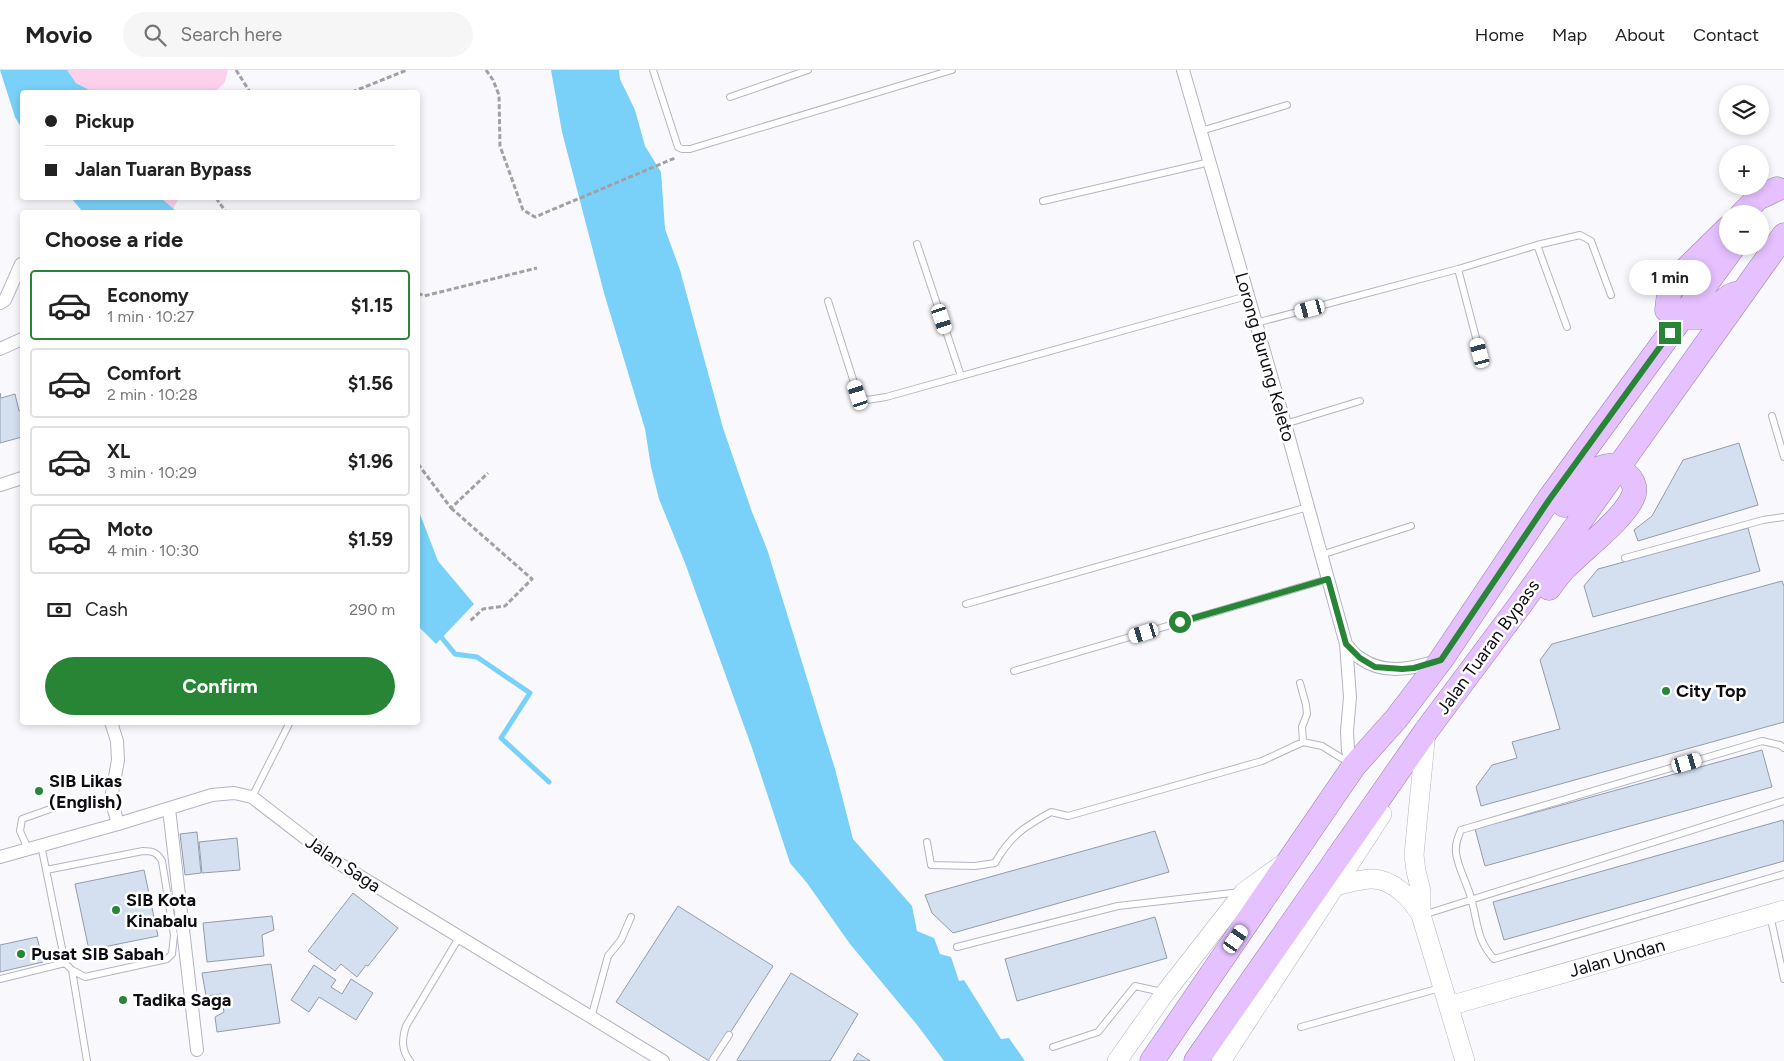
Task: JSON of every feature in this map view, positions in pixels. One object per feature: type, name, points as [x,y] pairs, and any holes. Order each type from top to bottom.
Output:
[{"type":"highway","points":[[1751,205],[1758,198],[1780,184]]},
{"type":"highway","points":[[1765,205],[1780,184]]},
{"type":"highway","name":"Jalan Tuaran Bypass","points":[[1196,1061],[1426,731],[1520,605],[1784,236]]},
{"type":"highway","points":[[1719,237],[1680,276],[1669,293],[1667,310],[1681,318],[1703,317],[1730,296],[1746,290]]},
{"type":"highway","name":"Jalan Tuaran Bypass","points":[[1152,1061],[1354,766],[1396,719],[1441,660],[1549,500],[1727,255]]},
{"type":"highway","points":[[1441,660],[1467,638],[1580,484],[1598,469],[1607,465],[1618,467]]},
{"type":"street","name":"Lorong Burung Keleto","points":[[1183,70],[1346,644],[1350,697],[1347,731],[1348,751],[1354,766]]},
{"type":"street","points":[[0,303],[6,300],[20,266]]},
{"type":"street","points":[[0,349],[20,340]]},
{"type":"street","points":[[0,484],[20,479]]},
{"type":"street","points":[[1346,644],[1360,658],[1375,667],[1414,668],[1441,660]]},
{"type":"street","points":[[112,725],[117,741],[118,760],[111,799],[118,824]]},
{"type":"street","points":[[1222,1061],[1385,809],[1426,731]]},
{"type":"street","points":[[1426,731],[1414,855],[1421,891],[1422,915],[1465,1061]]},
{"type":"street","name":"Jalan Saga","points":[[0,857],[169,809],[191,800],[222,793],[234,793],[252,797],[334,861],[426,918],[460,936],[490,957],[662,1061]]},
{"type":"street","points":[[169,809],[197,1050]]},
{"type":"street","points":[[1117,1061],[1165,992],[1244,892],[1291,858]]},
{"type":"street","points":[[1335,886],[1371,879],[1385,882],[1399,889],[1413,900],[1422,915]]},
{"type":"street","name":"Jalan Undan","points":[[1449,1006],[1777,912]]},
{"type":"lane","points":[[653,70],[678,147],[690,149],[952,70]]},
{"type":"lane","points":[[730,97],[808,70]]},
{"type":"lane","points":[[1201,131],[1287,105]]},
{"type":"lane","points":[[1043,201],[1210,162]]},
{"type":"lane","points":[[1255,324],[1458,269],[1537,245],[1580,235],[1591,241],[1611,295]]},
{"type":"lane","points":[[918,244],[961,376]]},
{"type":"lane","points":[[1537,245],[1567,327]]},
{"type":"lane","points":[[1458,269],[1480,353]]},
{"type":"lane","points":[[828,301],[858,395],[868,400],[886,397],[1247,296]]},
{"type":"lane","points":[[1285,424],[1360,401]]},
{"type":"lane","points":[[1772,416],[1784,458]]},
{"type":"lane","points":[[966,604],[1308,507]]},
{"type":"lane","points":[[1625,558],[1762,520],[1784,517]]},
{"type":"lane","points":[[1321,554],[1411,526]]},
{"type":"lane","points":[[1014,671],[1328,579]]},
{"type":"lane","points":[[1300,683],[1307,714],[1302,727],[1303,742]]},
{"type":"lane","points":[[252,797],[288,725]]},
{"type":"lane","points":[[1784,748],[1780,745],[1762,741],[1461,830],[1457,839],[1456,853],[1471,900],[1476,927],[1485,949],[1494,959],[1784,874]]},
{"type":"lane","points":[[928,842],[931,865],[976,866],[995,863],[1003,849],[1025,826],[1051,812],[1068,816],[1262,761],[1303,742],[1322,746],[1354,766]]},
{"type":"lane","points":[[1422,915],[1784,801]]},
{"type":"lane","points":[[28,849],[20,831],[22,819],[53,808]]},
{"type":"lane","points":[[41,845],[46,870],[65,963],[72,970],[86,977],[167,959],[172,954],[174,934],[162,860],[153,851],[143,851],[46,870]]},
{"type":"lane","points":[[957,947],[1118,906],[1244,892]]},
{"type":"lane","points":[[1777,912],[1784,979]]},
{"type":"lane","points":[[591,1018],[608,956],[621,940],[631,918]]},
{"type":"lane","points":[[410,1061],[406,1055],[402,1040],[406,1026],[460,936]]},
{"type":"lane","points":[[0,979],[65,963]]},
{"type":"lane","points":[[72,970],[87,1061]]},
{"type":"lane","points":[[1053,1047],[1098,1032],[1135,986],[1165,992]]},
{"type":"lane","points":[[1301,1027],[1443,987]]},
{"type":"lane","points":[[712,1061],[729,1035]]},
{"type":"path","points":[[236,70],[249,90]]},
{"type":"path","points":[[357,90],[407,70]]},
{"type":"path","points":[[486,70],[499,94],[500,146],[523,210],[534,217],[676,158]]},
{"type":"path","points":[[420,294],[424,296],[537,268]]},
{"type":"path","points":[[420,467],[451,508],[532,579],[505,606],[483,609],[470,621]]},
{"type":"path","points":[[451,508],[488,473]]},
{"type":"shaded area","points":[[67,70],[228,70],[225,82],[217,90],[89,90],[76,83]]},
{"type":"shaded area","points":[[163,200],[178,200],[173,209]]},
{"type":"water","points":[[0,70],[67,70],[76,83],[89,90],[20,90],[20,126],[15,117]]},
{"type":"water","points":[[551,70],[619,70],[620,79],[635,110],[645,146],[661,172],[665,229],[680,270],[723,428],[767,549],[835,769],[853,839],[912,906],[917,931],[934,938],[940,954],[951,957],[959,981],[964,980],[1001,1039],[1009,1038],[1025,1061],[944,1061],[918,1026],[850,944],[807,883],[790,863],[752,748],[685,563],[659,499],[651,467],[645,429],[604,293],[562,132]]},
{"type":"water","points":[[73,200],[163,200],[175,210],[81,210]]},
{"type":"water","points":[[420,514],[438,561],[474,604],[436,644],[420,628]]},
{"type":"building","points":[[0,393],[1,398],[15,394],[20,411],[20,438],[0,443]]},
{"type":"building","points":[[1739,443],[1758,505],[1638,541],[1634,530],[1652,516],[1683,460]]},
{"type":"building","points":[[1748,528],[1760,571],[1593,617],[1584,586],[1598,569]]},
{"type":"building","name":"City Top","points":[[1782,581],[1784,586],[1784,722],[1481,806],[1476,787],[1492,765],[1517,758],[1512,742],[1560,729],[1540,660],[1552,644]]},
{"type":"building","points":[[1762,750],[1772,787],[1485,866],[1475,829]]},
{"type":"building","points":[[1783,820],[1784,861],[1504,940],[1493,902]]},
{"type":"building","points":[[1155,831],[1169,872],[953,933],[932,913],[925,895]]},
{"type":"building","points":[[197,832],[201,873],[185,875],[180,834]]},
{"type":"building","points":[[237,838],[240,870],[202,873],[199,842]]},
{"type":"building","name":"SIB Kota Kinabalu","points":[[144,870],[158,936],[89,950],[75,884]]},
{"type":"building","points":[[353,893],[398,928],[357,977],[341,964],[335,971],[308,951]]},
{"type":"building","points":[[678,906],[773,966],[712,1061],[709,1061],[616,1002]]},
{"type":"building","points":[[272,916],[274,930],[262,935],[264,956],[207,962],[203,923]]},
{"type":"building","points":[[1155,917],[1167,958],[1017,1001],[1005,959]]},
{"type":"building","name":"Pusat SIB Sabah","points":[[37,937],[43,962],[0,972],[0,945]]},
{"type":"building","points":[[271,964],[280,1023],[217,1032],[215,1017],[224,1012],[221,994],[206,996],[202,973]]},
{"type":"building","points":[[314,965],[336,980],[331,987],[342,994],[351,979],[373,993],[356,1020],[319,997],[309,1012],[291,1000]]},
{"type":"building","points":[[791,973],[858,1014],[830,1061],[737,1060]]},
{"type":"building","points":[[858,1053],[870,1061],[853,1061]]},
{"type":"waterway","points":[[440,632],[442,638],[455,654],[477,657],[530,693],[501,738],[549,782]]},
{"type":"place","name":"City Top","points":[[1666,691]]},
{"type":"place","name":"SIB Likas (English)","points":[[39,791]]},
{"type":"place","name":"SIB Kota Kinabalu","points":[[116,910]]},
{"type":"place","name":"Pusat SIB Sabah","points":[[21,954]]},
{"type":"place","name":"Tadika Saga","points":[[123,1000]]},
{"type":"route","points":[[1180,622],[1328,579],[1346,644],[1360,658],[1375,667],[1402,669],[1414,668],[1441,660],[1549,500],[1670,333]]}]
